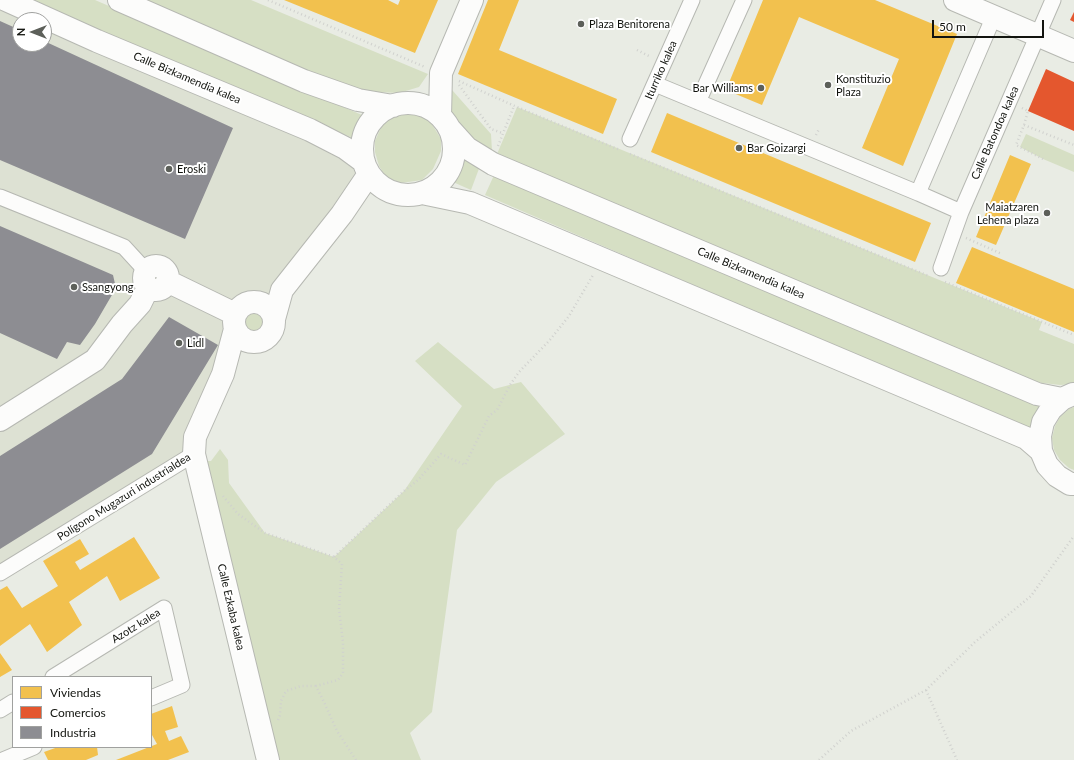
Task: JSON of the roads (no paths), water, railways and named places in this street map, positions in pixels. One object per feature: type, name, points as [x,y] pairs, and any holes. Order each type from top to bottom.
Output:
[{"type":"main road","name":"Calle Bizkamendia kalea","points":[[6,0],[97,41],[310,130],[346,148],[367,168]]},
{"type":"main road","points":[[119,0],[304,81],[358,100],[421,105],[431,109],[445,122]]},
{"type":"main road","points":[[441,73],[402,104],[381,112],[371,122],[365,134],[362,148],[367,168],[377,183],[386,190],[410,196],[422,193],[436,186],[447,174],[453,160],[454,144],[445,122],[441,73],[472,0]]},
{"type":"main road","points":[[954,0],[1074,50]]},
{"type":"main road","name":"Calle Bizkamendia kalea","points":[[445,122],[467,148],[493,164],[1037,394],[1068,397]]},
{"type":"main road","name":"Polígono Mugazuri industrialdea","points":[[194,454],[195,437],[223,374],[243,322],[282,290],[342,214],[367,168]]},
{"type":"main road","name":"Polígono Mugazuri industrialdea","points":[[342,214],[386,190]]},
{"type":"main road","points":[[422,193],[470,203],[1026,438],[1041,451]]},
{"type":"main road","points":[[0,420],[95,360],[122,324],[140,304],[154,280],[243,322],[258,302],[264,304],[268,308],[274,319]]},
{"type":"main road","name":"Polígono Mugazuri industrialdea","points":[[243,322],[255,342],[267,337],[271,332],[282,290]]},
{"type":"main road","points":[[1068,397],[1051,409],[1043,422],[1040,436],[1041,451],[1047,465],[1057,476],[1070,484],[1074,484]]},
{"type":"main road","name":"Calle Ezkaba kalea","points":[[194,454],[266,752]]},
{"type":"street","name":"Iturriko kalea","points":[[630,139],[692,0]]},
{"type":"street","points":[[698,102],[744,0]]},
{"type":"street","name":"Calle Batondoa kalea","points":[[935,272],[954,233],[961,212],[1053,0]]},
{"type":"street","points":[[918,193],[994,16]]},
{"type":"street","points":[[655,84],[961,212]]},
{"type":"street","points":[[0,197],[124,247],[154,280]]},
{"type":"street","name":"Polígono Mugazuri industrialdea","points":[[0,573],[194,454]]},
{"type":"street","name":"Azotz kalea","points":[[55,676],[164,608],[182,685],[152,698]]},
{"type":"street","points":[[0,710],[12,703]]},
{"type":"street","points":[[3,760],[32,748]]},
{"type":"place","name":"Plaza Benitorena","points":[[581,24]]},
{"type":"place","name":"Konstituzio Plaza","points":[[828,85]]},
{"type":"place","name":"Bar Williams","points":[[761,88]]},
{"type":"place","name":"Bar Goizargi","points":[[739,148]]},
{"type":"place","name":"Eroski","points":[[169,169]]},
{"type":"place","name":"Maiatzaren Lehena plaza","points":[[1047,213]]},
{"type":"place","name":"Ssangyong","points":[[74,287]]},
{"type":"place","name":"Lidl","points":[[179,343]]}]
